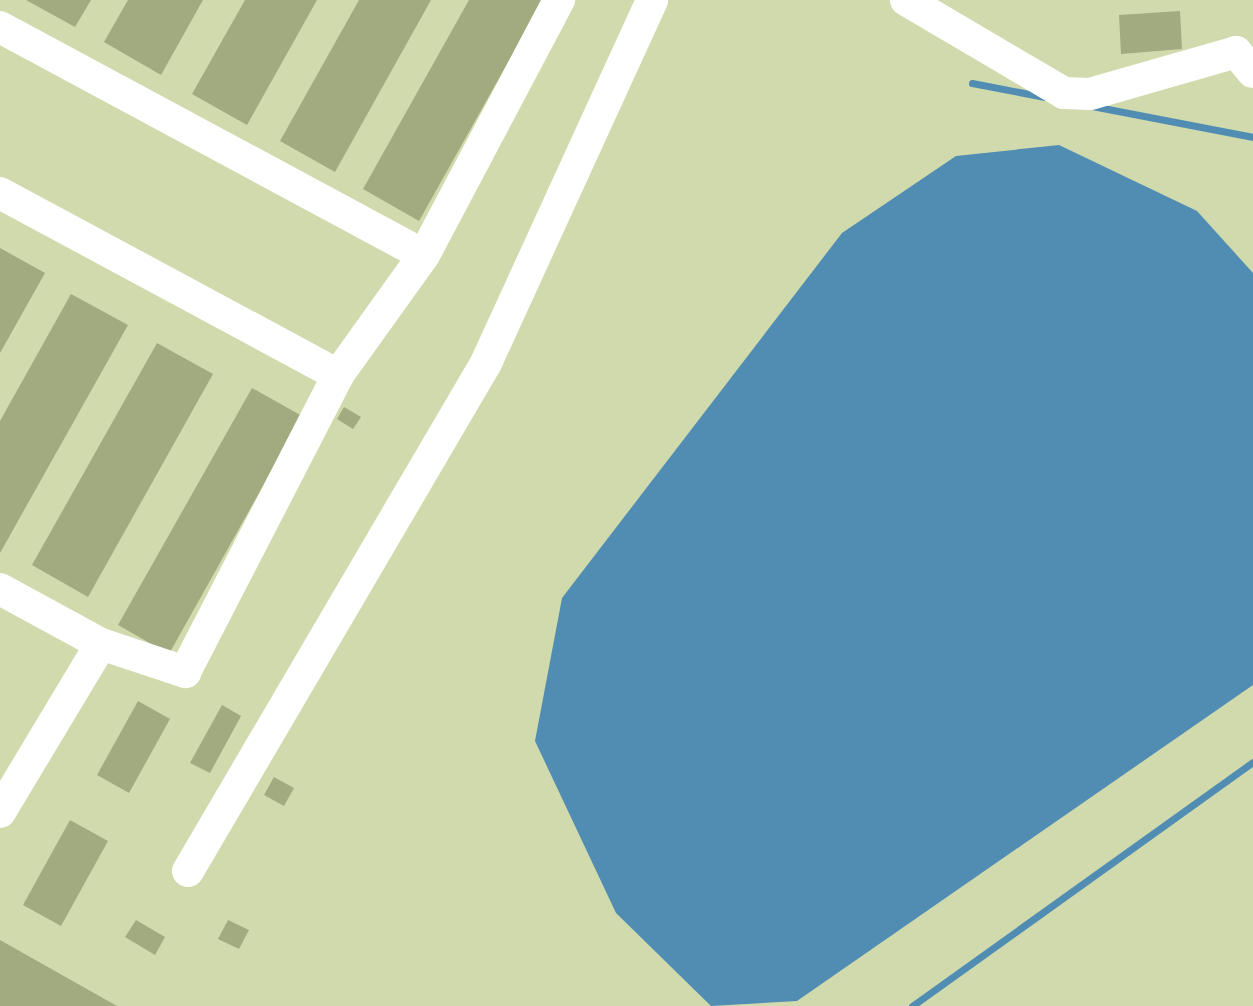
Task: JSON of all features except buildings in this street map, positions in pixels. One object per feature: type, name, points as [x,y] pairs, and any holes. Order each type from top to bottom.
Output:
[{"type":"lane","points":[[0,589],[101,644],[185,672],[338,375],[424,255],[559,0]]},
{"type":"lane","points":[[188,871],[486,363],[652,0]]},
{"type":"lane","points":[[906,0],[1064,93],[1090,94],[1236,52],[1253,72]]},
{"type":"lane","points":[[0,27],[424,255]]},
{"type":"lane","points":[[0,193],[338,375]]},
{"type":"lane","points":[[0,812],[101,644]]},
{"type":"water","points":[[1059,145],[1197,211],[1253,273],[1253,685],[797,1001],[711,1006],[616,913],[535,741],[562,598],[842,233],[956,156]]},
{"type":"waterway","points":[[972,83],[1045,97]]},
{"type":"waterway","points":[[1092,106],[1253,137]]},
{"type":"waterway","points":[[912,1006],[1253,762]]}]
